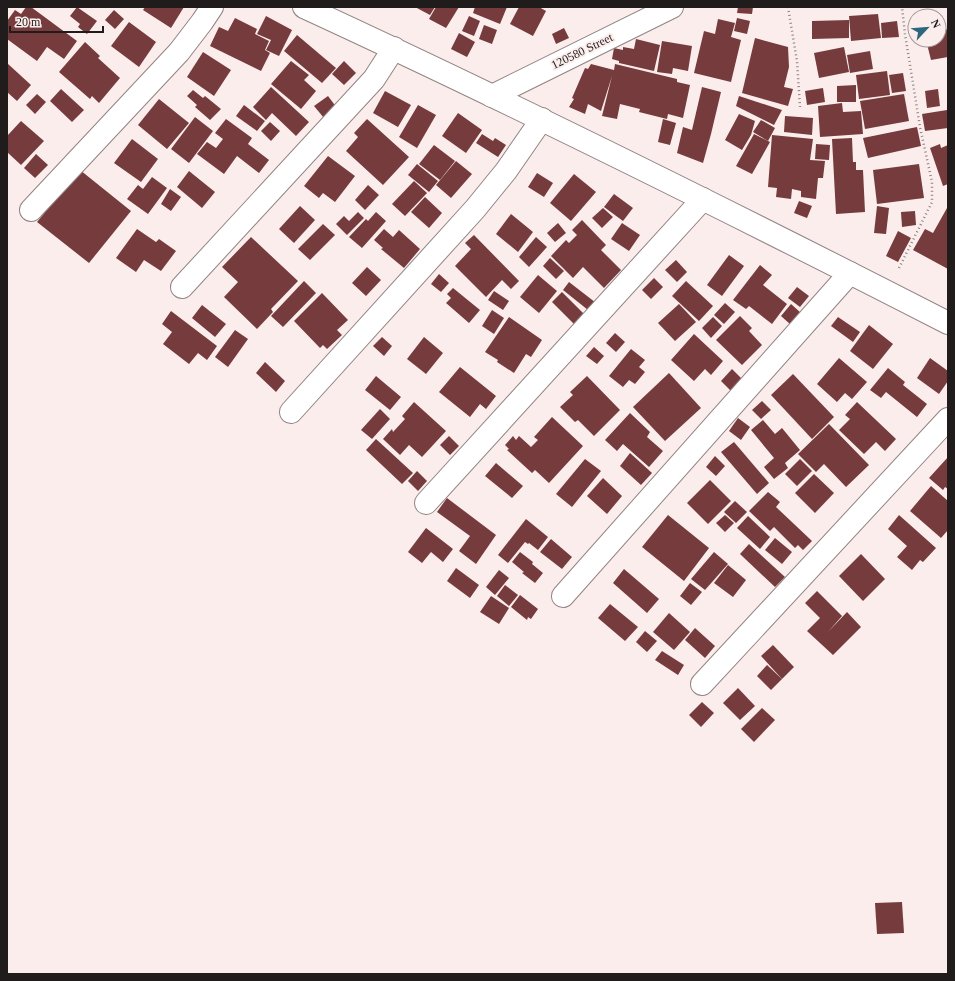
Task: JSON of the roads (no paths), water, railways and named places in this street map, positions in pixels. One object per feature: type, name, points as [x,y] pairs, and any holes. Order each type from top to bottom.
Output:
[{"type":"street","points":[[31,210],[179,52],[212,7]]},
{"type":"street","points":[[304,7],[394,48],[542,119],[948,323]]},
{"type":"street","name":"120580 Street","points":[[492,96],[672,7]]},
{"type":"street","points":[[182,287],[374,79],[394,48]]},
{"type":"street","points":[[291,412],[475,209],[506,171],[542,119]]},
{"type":"street","points":[[426,504],[703,200]]},
{"type":"street","points":[[563,596],[850,273]]},
{"type":"street","points":[[702,684],[948,419]]}]
